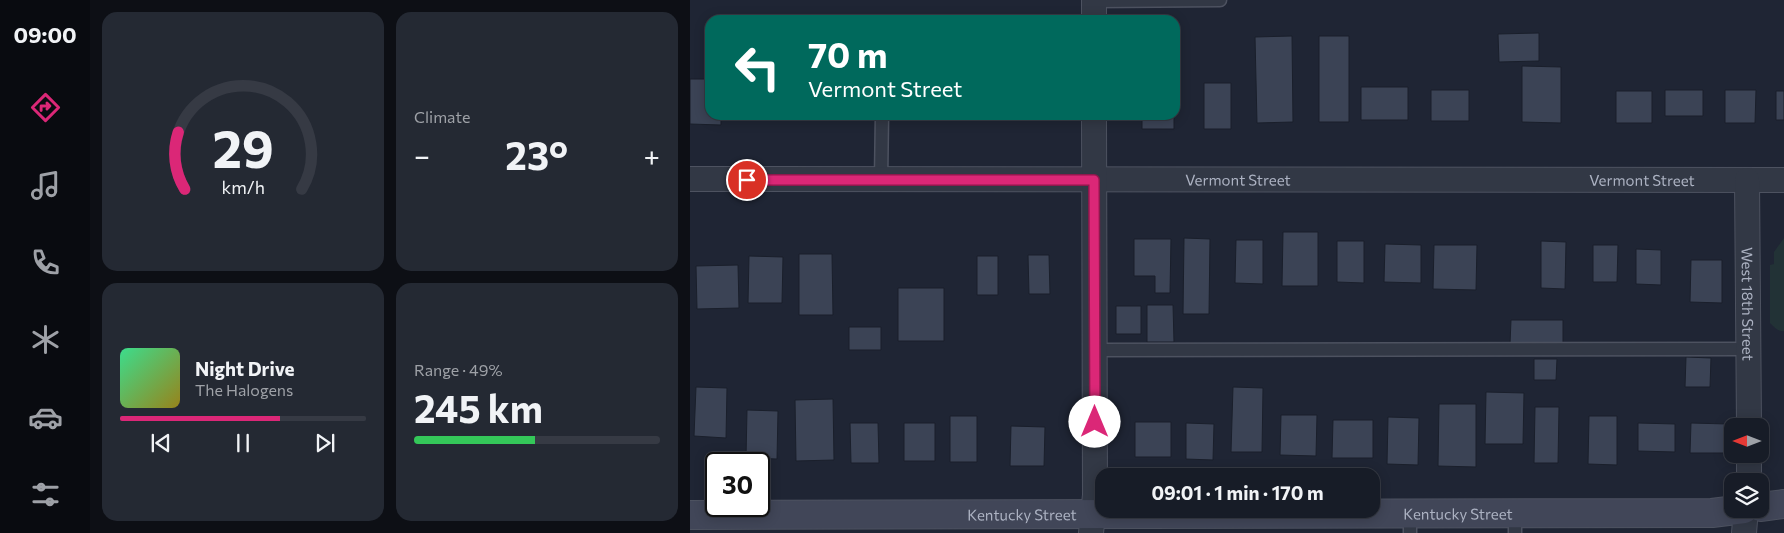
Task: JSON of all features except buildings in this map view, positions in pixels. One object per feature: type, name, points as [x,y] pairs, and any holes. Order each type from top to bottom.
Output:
[{"type":"main road","points":[[1769,506],[1784,504]]},
{"type":"main road","name":"Kentucky Street","points":[[690,515],[1092,524],[1515,523],[1724,512]]},
{"type":"street","points":[[1094,0],[1094,15]]},
{"type":"street","points":[[1092,524],[1095,495],[1094,120]]},
{"type":"street","name":"Vermont Street","points":[[690,179],[1784,180]]},
{"type":"street","name":"West 18th Street","points":[[1747,180],[1749,418]]},
{"type":"street","points":[[1744,533],[1745,518]]},
{"type":"lane","points":[[1094,0],[1220,0]]},
{"type":"lane","points":[[881,180],[882,120]]},
{"type":"lane","points":[[1094,350],[1748,349]]},
{"type":"shaded area","points":[[1784,238],[1784,331],[1780,331],[1770,323],[1770,265],[1774,264],[1774,252]]},
{"type":"route","points":[[747,180],[1094,180],[1095,422]]}]
